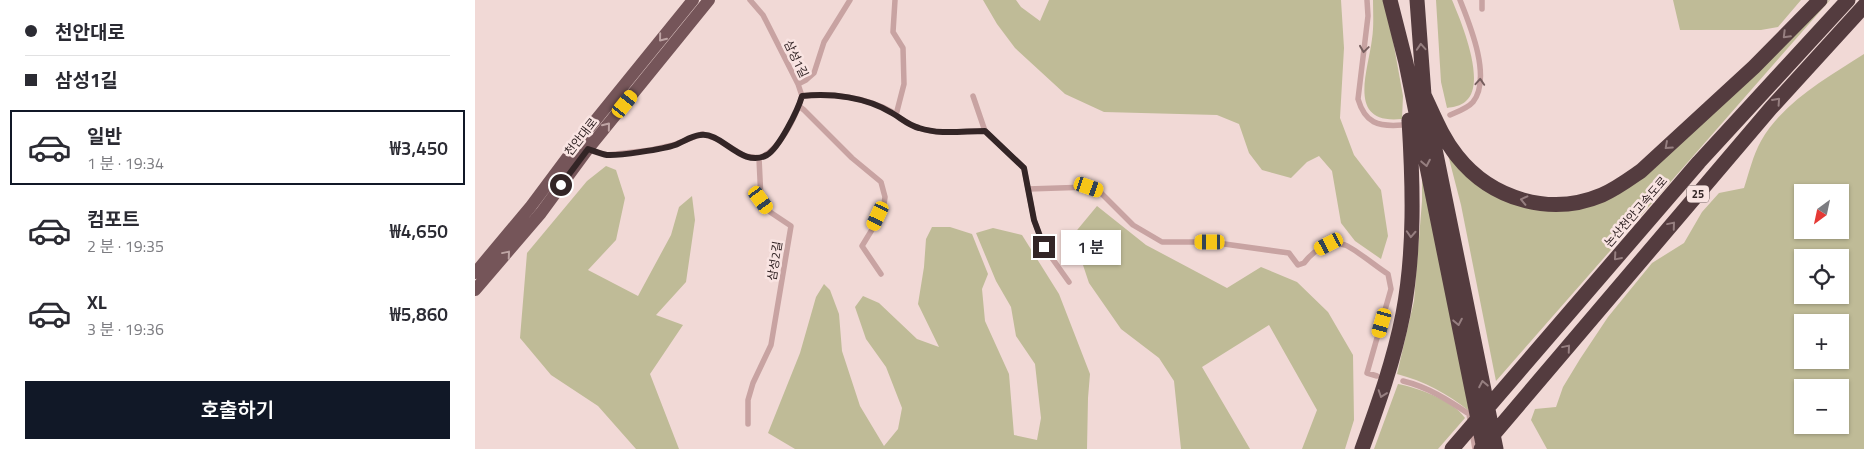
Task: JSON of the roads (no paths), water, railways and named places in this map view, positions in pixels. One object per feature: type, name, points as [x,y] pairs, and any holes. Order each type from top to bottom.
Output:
[{"type":"highway","points":[[1390,0],[1406,64],[1482,449]]},
{"type":"highway","points":[[1417,0],[1424,94],[1496,449]]},
{"type":"highway","points":[[1424,94],[1446,140],[1469,169],[1482,180],[1499,192],[1520,200],[1549,205],[1577,203],[1601,195],[1623,184],[1641,171],[1754,67],[1820,0]]},
{"type":"highway","name":"논산천안고속도로","points":[[1452,449],[1699,162],[1848,0]]},
{"type":"highway","name":"25","points":[[1482,449],[1771,108],[1864,6]]},
{"type":"highway","points":[[1362,449],[1389,370],[1403,311],[1408,277],[1412,166],[1406,64]]},
{"type":"main road","name":"천안대로","points":[[475,273],[531,206],[590,127],[693,0]]},
{"type":"main road","name":"천안대로","points":[[475,290],[541,213],[588,149],[709,0]]},
{"type":"lane","name":"삼성1길","points":[[750,0],[763,15],[798,84],[802,96],[822,94],[843,96],[874,104],[896,115],[906,123],[937,132],[985,131]]},
{"type":"lane","points":[[798,84],[814,73],[824,42],[850,0]]},
{"type":"lane","points":[[895,0],[893,32],[903,48],[904,84],[896,115]]},
{"type":"lane","points":[[1367,0],[1368,16],[1358,99],[1361,110],[1368,119],[1376,124],[1386,126],[1402,125]]},
{"type":"lane","points":[[1450,115],[1473,102],[1481,87],[1480,64],[1460,0]]},
{"type":"lane","points":[[1482,0],[1482,9]]},
{"type":"lane","points":[[588,149],[607,155],[651,150],[673,146],[702,134],[715,138],[745,156],[759,158],[769,154],[791,124],[802,96]]},
{"type":"lane","points":[[973,96],[985,131],[1024,168],[1034,220],[1044,247],[1069,282]]},
{"type":"lane","points":[[799,106],[852,158],[881,182],[885,197],[884,204],[862,246],[881,274]]},
{"type":"lane","name":"삼성2길","points":[[749,424],[748,400],[753,383],[771,345],[791,226],[770,212],[761,200],[759,158]]},
{"type":"lane","points":[[1028,189],[1089,187],[1099,191],[1133,225],[1162,242],[1210,242],[1289,253],[1298,265],[1304,263],[1312,253],[1329,244],[1345,245],[1388,274],[1391,289],[1367,374],[1377,376]]},
{"type":"lane","points":[[1403,382],[1417,385],[1445,398],[1469,414],[1475,449]]}]
